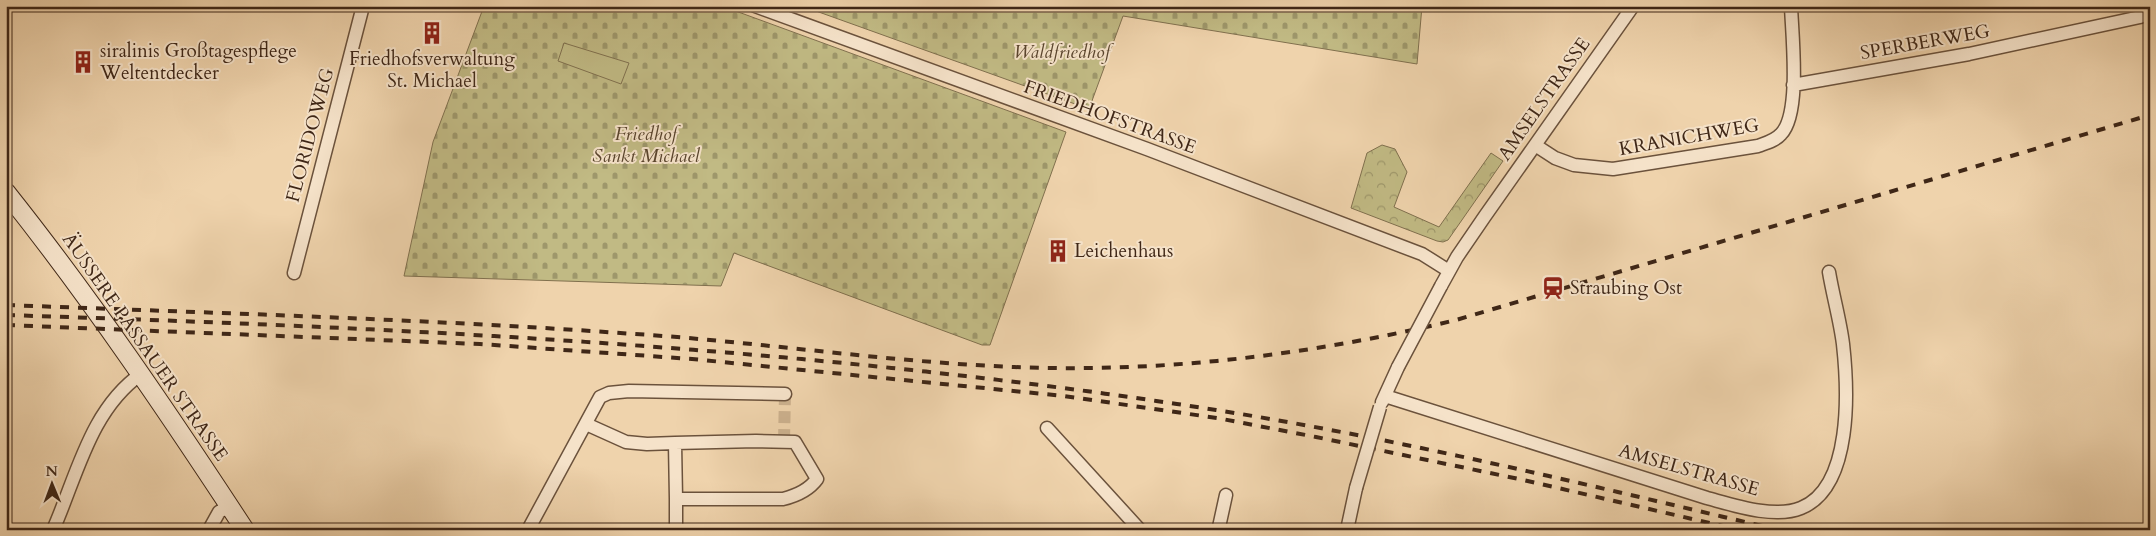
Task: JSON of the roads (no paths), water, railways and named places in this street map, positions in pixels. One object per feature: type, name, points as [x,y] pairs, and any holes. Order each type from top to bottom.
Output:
[{"type":"main road","name":"ÄUSSERE PASSAUER STRASSE","points":[[6,192],[53,251],[141,374],[245,530]]},
{"type":"street","name":"FLORIDOWEG","points":[[294,272],[363,6]]},
{"type":"street","name":"FRIEDHOFSTRASSE","points":[[755,6],[1147,149],[1422,254],[1449,271]]},
{"type":"street","name":"AMSELSTRASSE","points":[[1633,6],[1449,271],[1398,367],[1383,401],[1707,498],[1748,508],[1777,512],[1801,508],[1817,496],[1831,478],[1840,456],[1845,412],[1844,358],[1829,272]]},
{"type":"street","name":"KRANICHWEG","points":[[1535,145],[1555,158],[1574,165],[1613,169],[1758,146],[1771,142],[1781,134],[1789,123],[1792,113],[1791,6]]},
{"type":"street","name":"SPERBERWEG","points":[[1793,85],[1969,54],[2140,17],[2150,13]]},
{"type":"street","points":[[53,530],[94,430],[108,405],[132,380],[141,374]]},
{"type":"street","points":[[528,530],[600,397],[610,393],[630,391],[785,394]]},
{"type":"street","points":[[1346,530],[1356,488],[1383,401]]},
{"type":"street","points":[[586,424],[626,442],[647,444],[756,441],[795,442],[817,479],[807,489],[783,500],[676,499]]},
{"type":"street","points":[[1047,428],[1140,530]]},
{"type":"street","points":[[675,444],[676,530]]},
{"type":"street","points":[[1216,530],[1219,527],[1226,495]]},
{"type":"street","points":[[209,530],[219,512],[229,506]]},
{"type":"tunnel","points":[[784,441],[785,394]]},
{"type":"railway","points":[[6,305],[478,324],[682,338],[919,361],[1014,367],[1126,367],[1181,364],[1292,352],[1347,343],[1456,320],[2150,115]]},
{"type":"railway","points":[[6,315],[309,326],[612,344],[915,370],[1066,388],[1216,410],[1358,435],[1499,465],[1779,530]]},
{"type":"railway","points":[[6,325],[480,344],[692,359],[1064,396],[1217,418],[1316,437],[1519,479],[1740,530]]},
{"type":"place","name":"Friedhofsverwaltung St. Michael","points":[[432,33]]},
{"type":"place","name":"siralinis Großtagespflege Weltentdecker","points":[[83,62]]},
{"type":"place","name":"Leichenhaus","points":[[1058,251]]},
{"type":"place","name":"Straubing Ost","points":[[1553,288]]},
{"type":"park label","name":"Waldfriedhof","points":[[1062,52]]},
{"type":"park label","name":"Friedhof Sankt Michael","points":[[646,145]]}]
